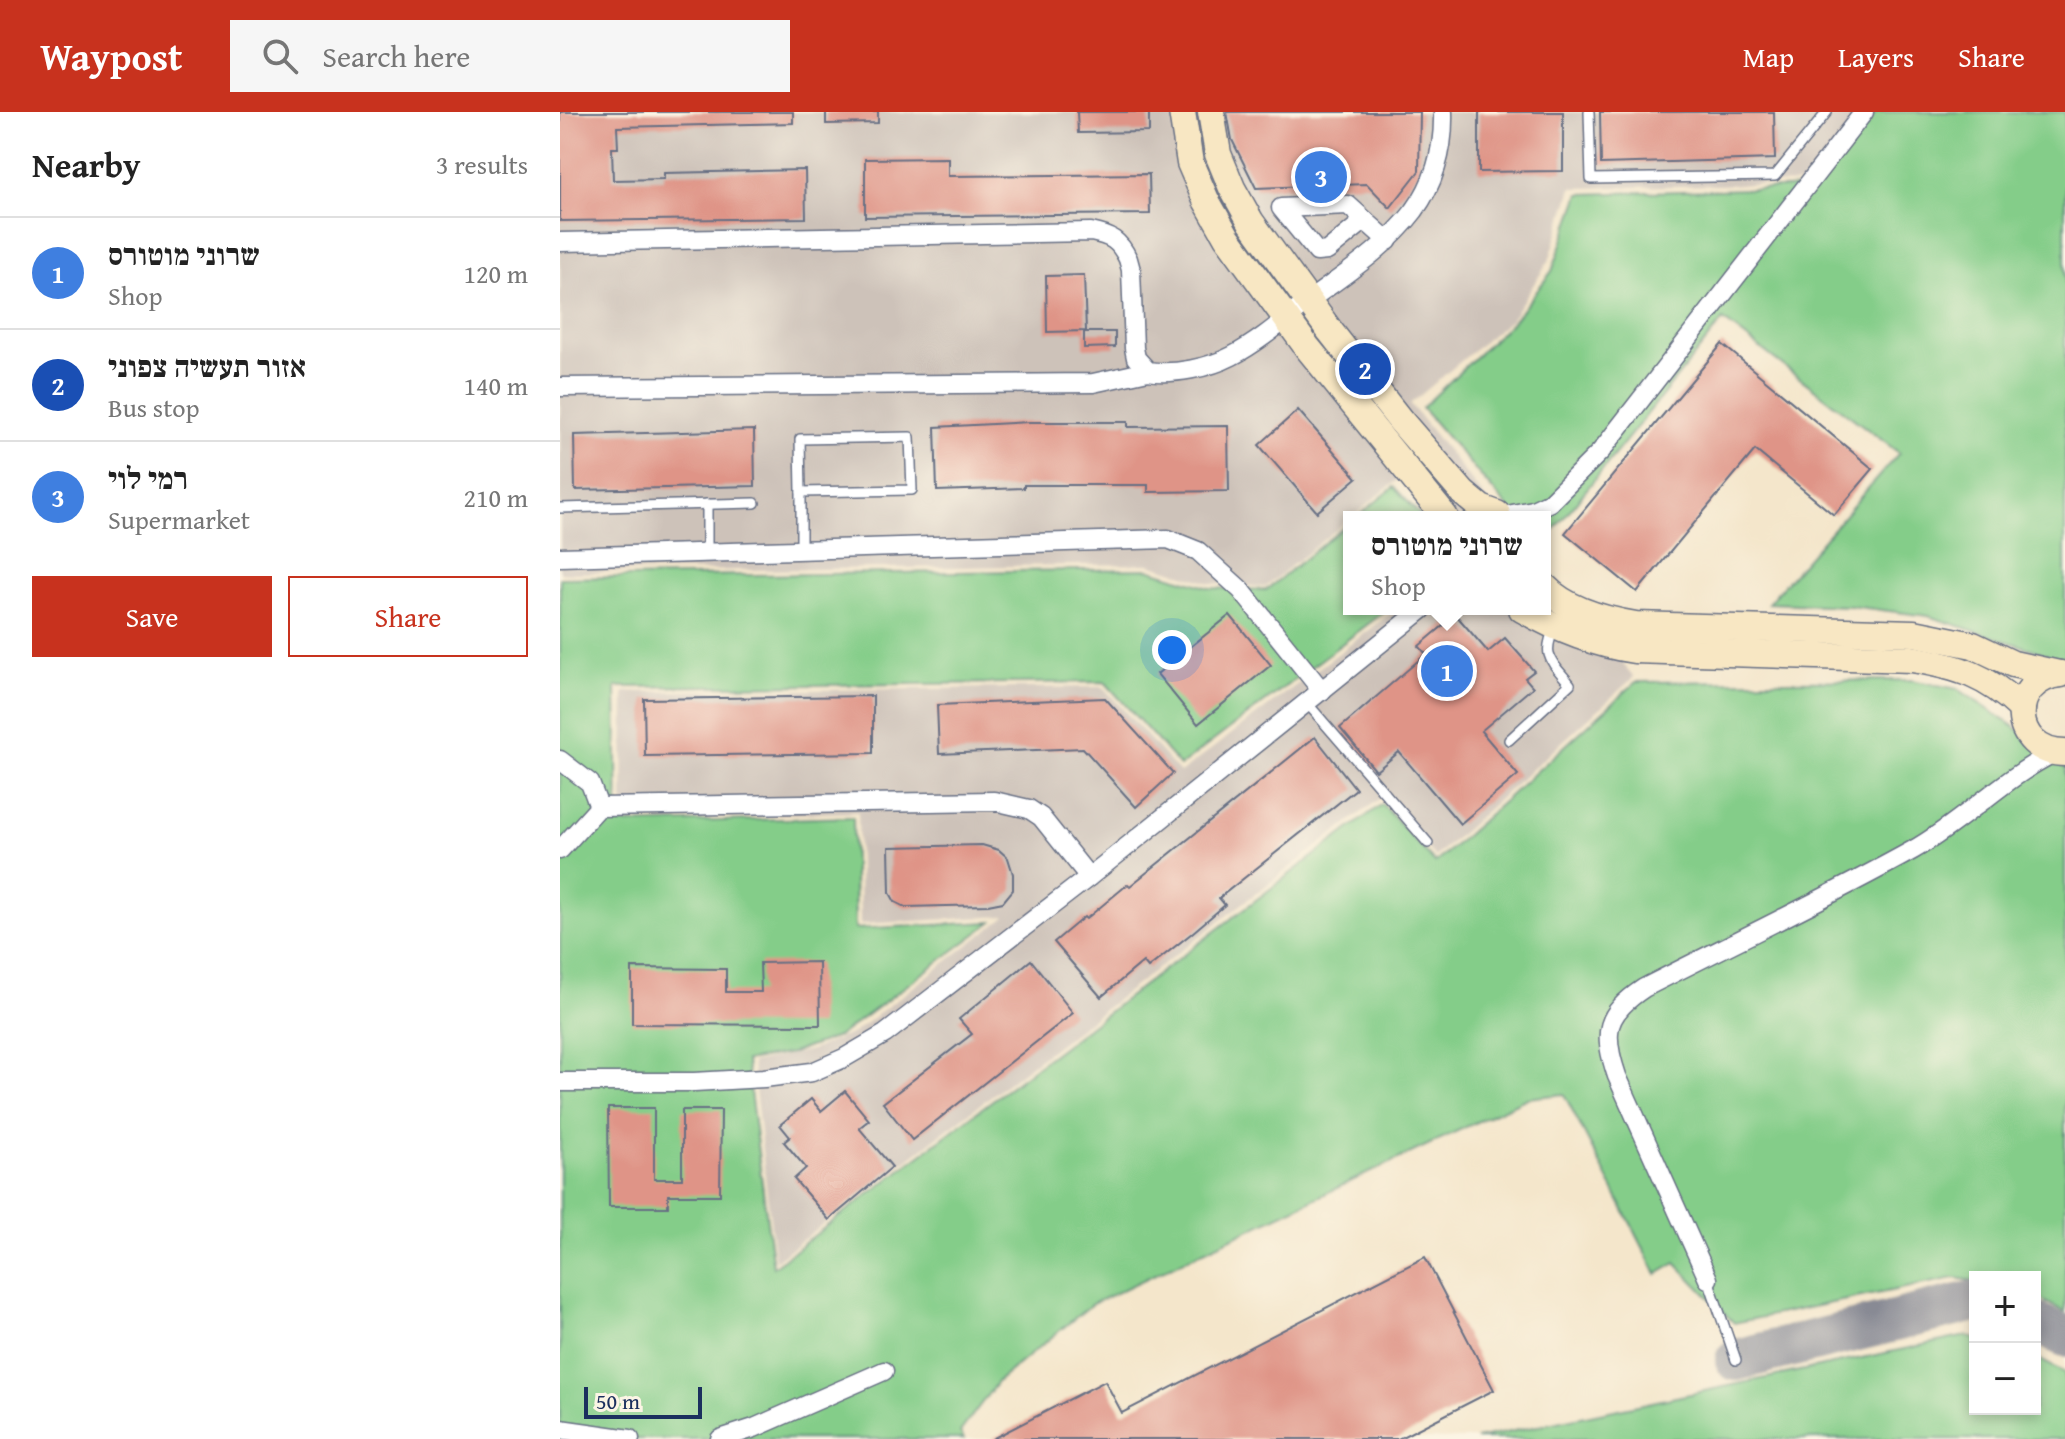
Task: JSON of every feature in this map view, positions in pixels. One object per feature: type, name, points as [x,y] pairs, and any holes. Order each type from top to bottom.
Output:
[{"type":"street","points":[[1182,112],[1190,163],[1227,237],[1378,438],[1440,511]]},
{"type":"street","points":[[1211,112],[1218,154],[1251,222],[1400,420],[1463,493],[1486,511]]},
{"type":"street","points":[[560,387],[1093,383],[1148,371],[1172,371],[1211,364],[1231,357],[1286,319],[1388,241],[1415,209],[1431,181],[1439,157],[1443,112]]},
{"type":"street","points":[[1526,511],[1550,502],[1562,491],[1634,412],[1864,112]]},
{"type":"street","points":[[1365,220],[1388,241]]},
{"type":"street","points":[[560,242],[1091,232],[1112,237],[1122,246],[1128,259],[1136,358],[1148,371]]},
{"type":"street","points":[[1550,511],[1562,491]]},
{"type":"street","points":[[560,557],[1168,539],[1198,551],[1241,590],[1322,691]]},
{"type":"street","points":[[1551,592],[1566,604],[1614,622],[1914,633],[1973,645],[2013,664],[2062,674]]},
{"type":"street","points":[[560,1082],[694,1082],[764,1078],[812,1072],[844,1058],[885,1034],[1089,877],[1417,615]]},
{"type":"street","points":[[1533,615],[1556,627],[1609,646],[1634,650],[1912,659],[1964,669],[1985,679],[2022,716],[2028,735],[2041,748],[2060,753]]},
{"type":"street","points":[[2003,785],[2017,766],[2024,749],[2022,716],[2026,696],[2045,677],[2062,674]]},
{"type":"street","points":[[1708,1279],[1617,1076],[1610,1053],[1613,1015],[1624,1001],[1644,988],[1912,850],[1969,813],[2029,766],[2060,753]]},
{"type":"street","points":[[560,760],[590,783],[599,807]]},
{"type":"street","points":[[560,850],[599,807],[994,801],[1012,803],[1041,817],[1089,877]]},
{"type":"street","points":[[720,1439],[754,1428],[884,1371]]},
{"type":"street","points":[[560,1429],[630,1439]]},
{"type":"lane","points":[[1589,112],[1591,179],[1775,176],[1827,112]]},
{"type":"lane","points":[[801,492],[912,490],[910,437],[800,439],[801,550]]},
{"type":"lane","points":[[560,508],[755,503]]},
{"type":"lane","points":[[707,504],[707,553]]},
{"type":"lane","points":[[1509,740],[1570,684],[1548,656],[1548,643],[1556,627]]},
{"type":"lane","points":[[1307,703],[1428,843]]},
{"type":"lane","points":[[1708,1279],[1736,1360]]},
{"type":"shaded area","points":[[560,112],[1873,112],[1816,183],[1572,188],[1549,261],[1511,319],[1410,404],[1495,511],[1423,511],[1400,478],[1359,511],[1343,511],[1343,524],[1265,587],[1210,583],[1149,564],[560,573]]},
{"type":"shaded area","points":[[1551,580],[1634,677],[1435,857],[1382,797],[775,1261],[752,1063],[812,1050],[853,1033],[1006,916],[860,924],[858,812],[623,819],[624,692],[1103,687],[1180,773],[1389,615],[1551,615]]},
{"type":"green space","points":[[1877,112],[2065,112],[2065,662],[1928,616],[1850,606],[1768,603],[1899,453],[1723,320],[1551,534],[1551,511],[1511,511],[1422,408],[1514,320],[1552,271],[1580,194],[1817,187]]},
{"type":"green space","points":[[1394,487],[1416,511],[1364,511]]},
{"type":"green space","points":[[1343,528],[1343,615],[1380,615],[1180,766],[1105,682],[616,687],[618,824],[853,817],[855,929],[992,922],[837,1037],[792,1053],[746,1061],[773,1267],[1382,804],[1435,863],[1636,682],[1911,680],[1958,689],[2065,761],[2065,1312],[2041,1300],[2041,1271],[1969,1271],[1969,1280],[1954,1278],[1734,1323],[1676,1263],[1657,1274],[1564,1094],[1527,1098],[1092,1304],[998,1381],[960,1432],[964,1439],[560,1439],[560,578],[1148,569],[1210,588],[1266,590]]},
{"type":"green space","points":[[1966,1336],[1969,1337],[1969,1415],[2041,1415],[2041,1360],[2065,1373],[2065,1439],[1476,1439]]},
{"type":"building","points":[[560,112],[793,112],[793,123],[617,127],[618,148],[612,148],[613,180],[664,179],[664,173],[805,170],[806,218],[560,221]]},
{"type":"building","points":[[826,112],[878,112],[878,123],[826,124]]},
{"type":"building","points":[[1077,112],[1149,112],[1149,132],[1078,133]]},
{"type":"building","points":[[1227,112],[1420,112],[1419,171],[1390,208],[1367,184],[1256,188],[1232,140]]},
{"type":"building","points":[[1479,112],[1563,112],[1563,171],[1479,172]]},
{"type":"building","points":[[1600,112],[1774,112],[1775,159],[1601,164]]},
{"type":"building","points":[[948,158],[948,176],[1149,174],[1150,214],[865,217],[865,159]]},
{"type":"building","points":[[1084,275],[1086,331],[1047,332],[1046,276]]},
{"type":"building","points":[[1084,332],[1115,332],[1115,347],[1084,348]]},
{"type":"building","points":[[1722,344],[1873,469],[1834,515],[1755,450],[1637,592],[1565,533]]},
{"type":"building","points":[[1298,410],[1357,478],[1317,512],[1259,445]]},
{"type":"building","points":[[1030,422],[1128,422],[1128,427],[1228,426],[1229,491],[1148,492],[1148,485],[1024,485],[1024,488],[937,491],[935,427]]},
{"type":"building","points":[[754,430],[755,486],[575,490],[574,435]]},
{"type":"building","points":[[1230,615],[1271,665],[1198,724],[1157,674]]},
{"type":"building","points":[[1456,615],[1488,652],[1505,638],[1534,671],[1525,678],[1533,687],[1481,731],[1518,775],[1460,824],[1399,752],[1376,771],[1340,728],[1426,654],[1419,646]]},
{"type":"building","points":[[873,696],[873,753],[645,756],[644,699]]},
{"type":"building","points":[[1105,698],[1173,773],[1136,807],[1083,748],[939,754],[937,705]]},
{"type":"building","points":[[1315,737],[1356,789],[1219,898],[1225,905],[1192,933],[1148,968],[1143,962],[1101,997],[1054,942],[1128,884],[1130,886]]},
{"type":"building","points":[[982,845],[999,850],[1008,858],[1013,874],[1013,890],[1003,902],[905,907],[895,902],[890,893],[889,847]]},
{"type":"building","points":[[1031,960],[1073,1013],[912,1140],[883,1103],[972,1034],[959,1019]]},
{"type":"building","points":[[819,962],[820,1025],[632,1024],[632,968],[726,969],[726,992],[761,992],[760,963]]},
{"type":"building","points":[[845,1091],[869,1120],[859,1128],[892,1167],[829,1220],[794,1179],[806,1168],[784,1142],[790,1137],[780,1125],[811,1099],[821,1111]]},
{"type":"building","points":[[608,1108],[654,1108],[654,1179],[682,1179],[682,1110],[721,1110],[720,1195],[668,1195],[668,1207],[609,1207]]},
{"type":"building","points":[[1425,1257],[1494,1390],[1398,1439],[992,1439],[1105,1381],[1122,1413]]},
{"type":"taxiway","points":[[1736,1360],[1969,1302]]},
{"type":"taxiway","points":[[2041,1326],[2065,1336]]},
{"type":"place","name":"רמי לוי","points":[[1321,177]]},
{"type":"place","name":"אזור תעשיה צפוני","points":[[1365,369]]},
{"type":"place","name":"שרוני מוטורס","points":[[1447,671]]}]
